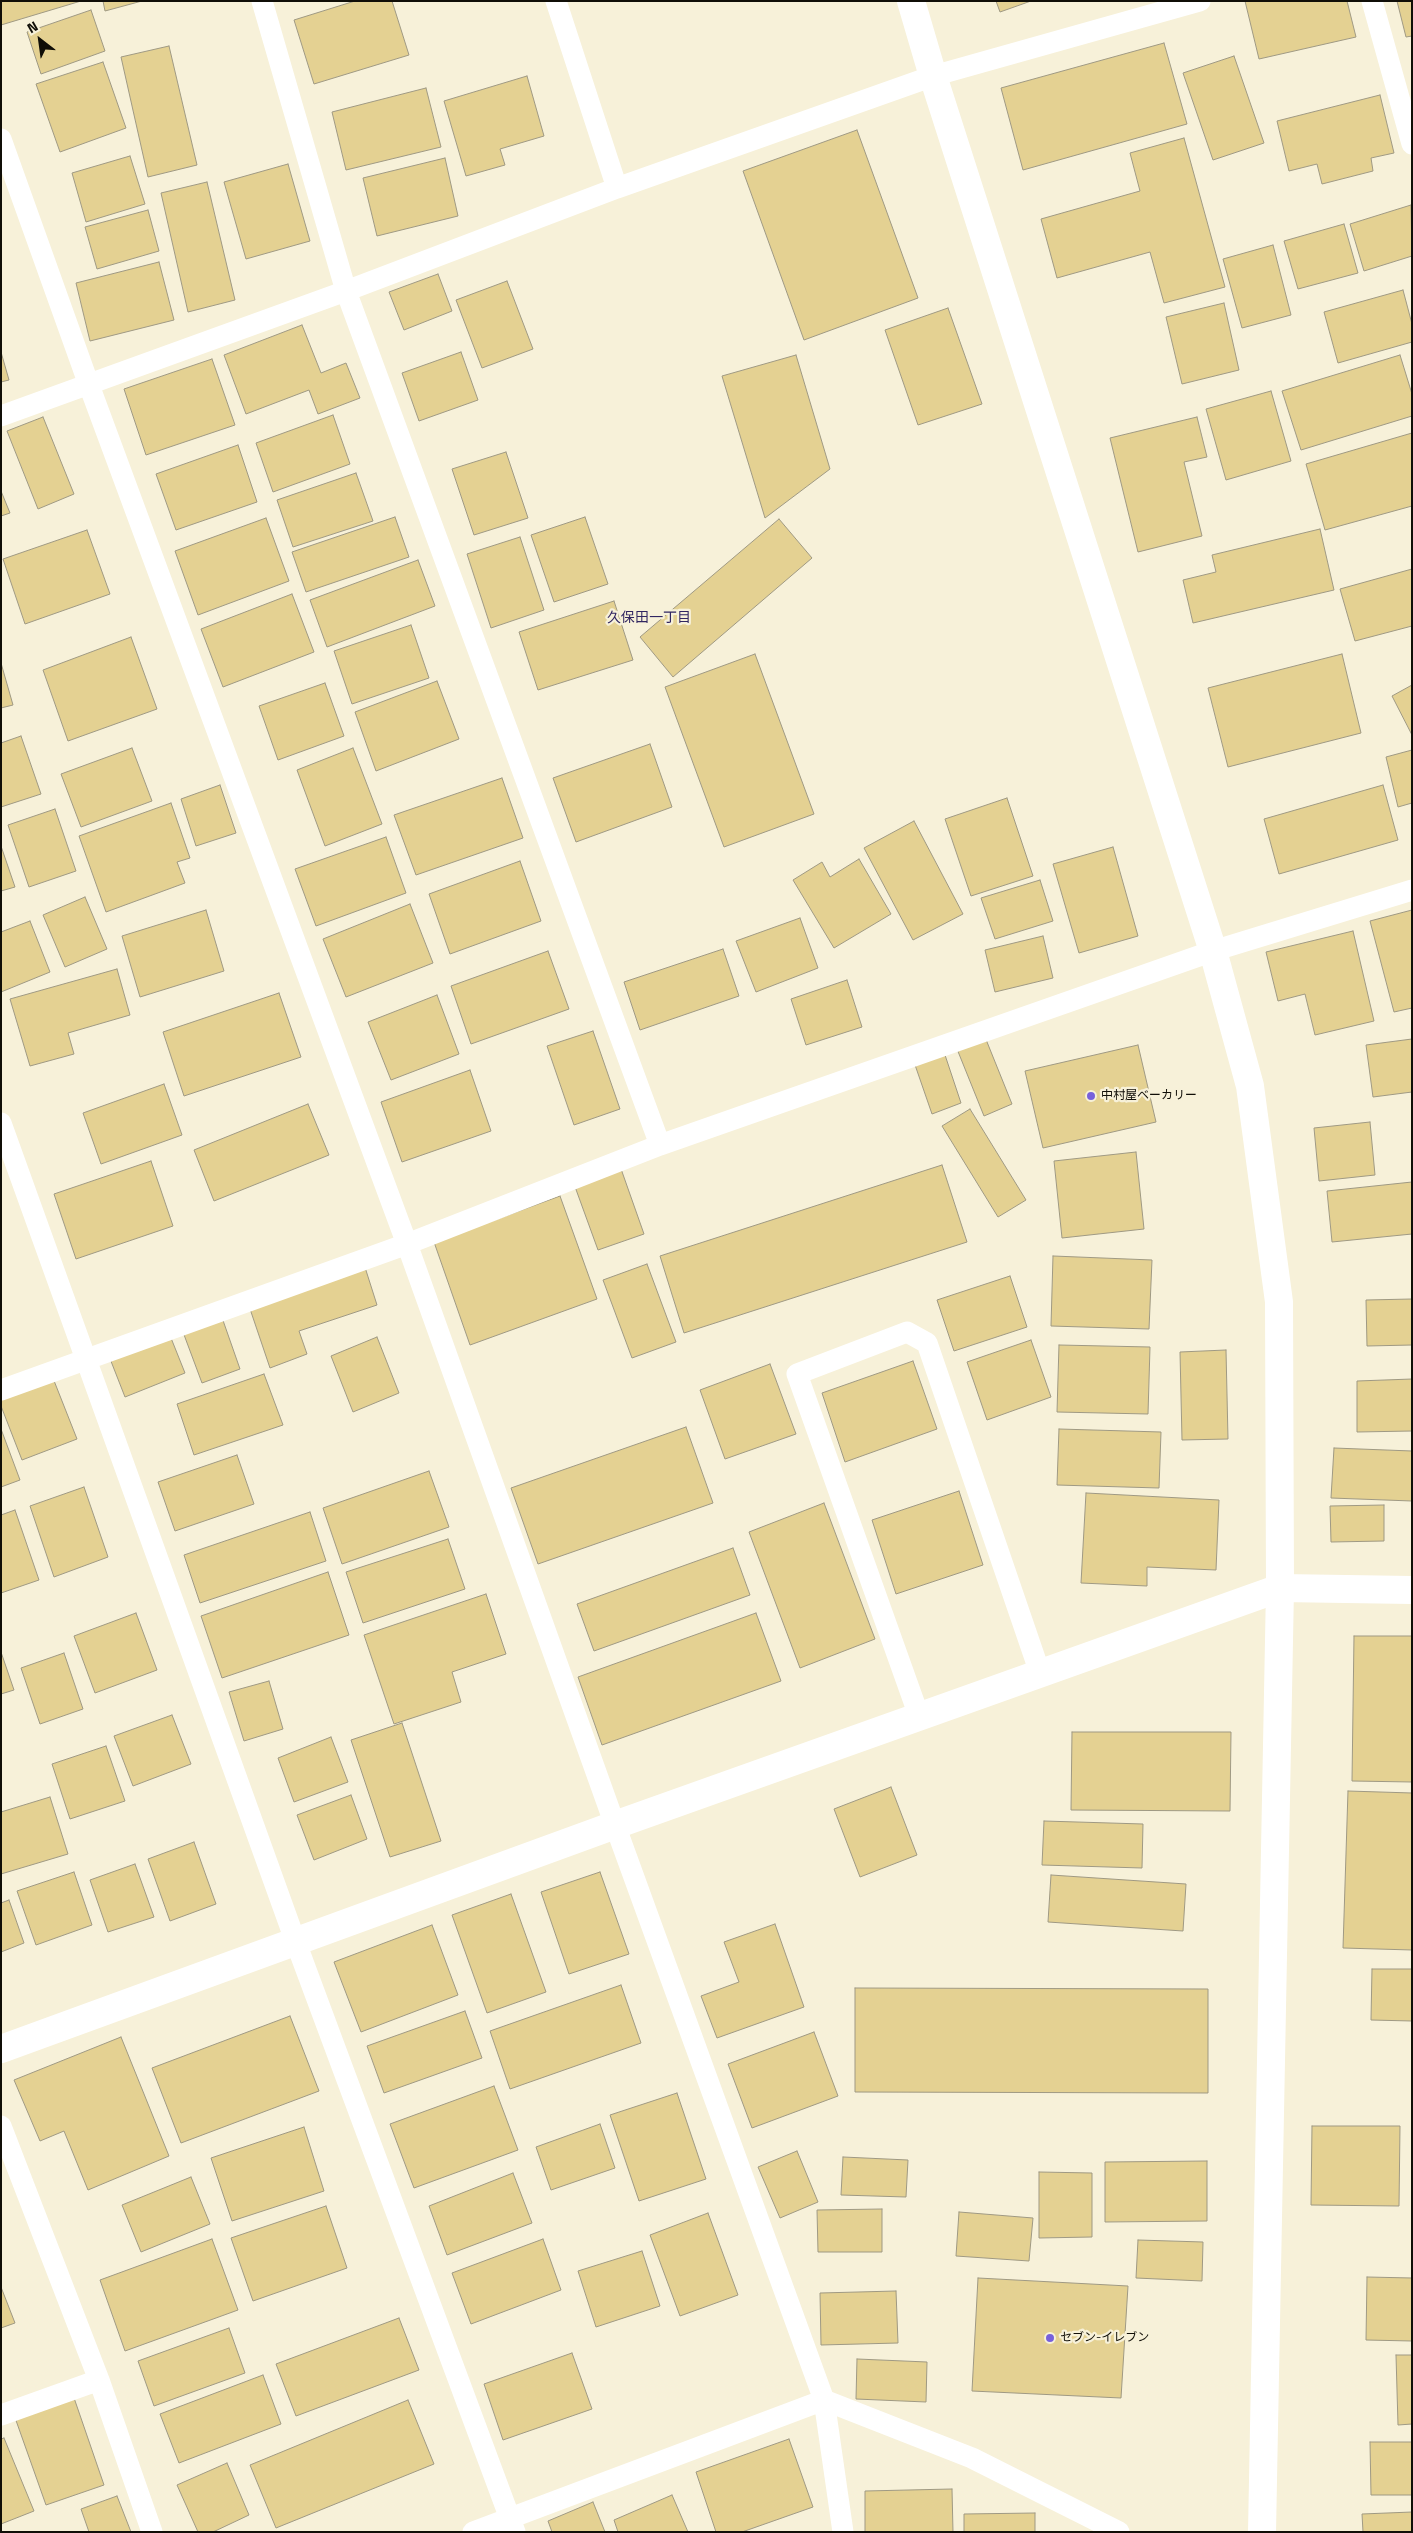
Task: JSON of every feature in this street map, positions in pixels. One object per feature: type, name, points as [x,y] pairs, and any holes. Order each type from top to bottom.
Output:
[{"type":"street","points":[[911,1],[933,76],[1213,951],[1250,1086],[1279,1302],[1280,1588],[1262,2532]]},
{"type":"street","points":[[1,2049],[295,1940],[1280,1588],[1412,1590]]},
{"type":"lane","points":[[262,1],[346,291],[660,1145]]},
{"type":"lane","points":[[556,1],[617,188]]},
{"type":"lane","points":[[1,416],[346,291],[617,188],[933,76],[1200,1]]},
{"type":"lane","points":[[1372,1],[1412,144]]},
{"type":"lane","points":[[1,140],[89,385],[407,1244],[824,2400],[843,2532]]},
{"type":"lane","points":[[1,1390],[407,1244],[660,1145],[1213,951],[1412,890]]},
{"type":"lane","points":[[1,1123],[88,1360],[295,1940],[512,2525]]},
{"type":"lane","points":[[919,1716],[797,1374],[907,1332],[927,1343],[1040,1673]]},
{"type":"lane","points":[[1,2126],[99,2380],[152,2532]]},
{"type":"lane","points":[[1,2415],[99,2380]]},
{"type":"lane","points":[[473,2532],[512,2525],[824,2400],[972,2458],[1119,2532]]},
{"type":"building","points":[[1,1],[81,1],[1,25]]},
{"type":"building","points":[[103,1],[142,1],[105,11]]},
{"type":"building","points":[[355,1],[392,1],[409,55],[314,84],[294,20]]},
{"type":"building","points":[[996,1],[1031,1],[1000,12]]},
{"type":"building","points":[[1245,1],[1347,1],[1356,37],[1259,59]]},
{"type":"building","points":[[1397,1],[1412,1],[1412,36],[1406,37]]},
{"type":"building","points":[[91,10],[105,51],[41,74],[27,32]]},
{"type":"building","points":[[1164,43],[1187,124],[1023,170],[1001,88]]},
{"type":"building","points":[[169,46],[197,165],[148,177],[121,57]]},
{"type":"building","points":[[1234,56],[1264,143],[1213,160],[1183,73]]},
{"type":"building","points":[[103,62],[126,128],[60,152],[36,84]]},
{"type":"building","points":[[527,76],[544,136],[500,149],[505,165],[466,176],[444,101]]},
{"type":"building","points":[[426,88],[441,147],[346,170],[332,112]]},
{"type":"building","points":[[1380,95],[1394,153],[1371,158],[1373,171],[1322,184],[1317,164],[1289,171],[1277,121]]},
{"type":"building","points":[[857,130],[918,298],[804,340],[743,171]]},
{"type":"building","points":[[1184,138],[1225,287],[1164,303],[1150,252],[1057,278],[1041,219],[1140,191],[1130,153]]},
{"type":"building","points":[[130,156],[145,204],[86,222],[72,173]]},
{"type":"building","points":[[445,158],[458,216],[377,236],[363,178]]},
{"type":"building","points":[[288,164],[310,241],[246,259],[224,182]]},
{"type":"building","points":[[207,182],[235,300],[188,312],[161,193]]},
{"type":"building","points":[[1411,205],[1412,256],[1364,271],[1350,224]]},
{"type":"building","points":[[148,210],[159,251],[97,269],[85,227]]},
{"type":"building","points":[[1344,224],[1358,273],[1298,289],[1284,241]]},
{"type":"building","points":[[1273,245],[1291,315],[1242,328],[1223,259]]},
{"type":"building","points":[[159,262],[174,320],[90,341],[76,283]]},
{"type":"building","points":[[438,274],[452,311],[404,330],[389,292]]},
{"type":"building","points":[[507,281],[533,349],[482,368],[456,300]]},
{"type":"building","points":[[1403,290],[1412,324],[1412,342],[1338,363],[1324,312]]},
{"type":"building","points":[[1224,303],[1239,370],[1182,384],[1166,317]]},
{"type":"building","points":[[948,308],[982,404],[918,425],[885,330]]},
{"type":"building","points":[[302,325],[321,373],[346,363],[360,398],[318,414],[309,390],[246,414],[224,355]]},
{"type":"building","points":[[1,352],[9,380],[1,382]]},
{"type":"building","points":[[461,352],[478,400],[419,421],[402,373]]},
{"type":"building","points":[[796,355],[830,469],[765,518],[722,376]]},
{"type":"building","points":[[1400,355],[1412,394],[1412,416],[1301,450],[1282,391]]},
{"type":"building","points":[[212,359],[235,425],[146,455],[124,389]]},
{"type":"building","points":[[1271,391],[1291,461],[1226,480],[1206,409]]},
{"type":"building","points":[[333,415],[350,464],[273,492],[256,443]]},
{"type":"building","points":[[43,417],[74,494],[38,509],[7,431]]},
{"type":"building","points":[[1197,417],[1207,457],[1184,462],[1202,536],[1138,552],[1110,438]]},
{"type":"building","points":[[1412,433],[1412,506],[1325,530],[1306,464]]},
{"type":"building","points":[[238,445],[257,502],[176,530],[156,474]]},
{"type":"building","points":[[506,452],[528,518],[474,535],[452,469]]},
{"type":"building","points":[[356,473],[373,521],[293,547],[277,500]]},
{"type":"building","points":[[1,491],[10,513],[1,516]]},
{"type":"building","points":[[395,517],[409,557],[306,592],[292,552]]},
{"type":"building","points":[[585,517],[608,584],[554,602],[531,535]]},
{"type":"building","points":[[266,518],[289,581],[198,615],[175,551]]},
{"type":"building","points":[[779,519],[812,558],[673,677],[640,637]]},
{"type":"building","points":[[1320,529],[1334,590],[1193,623],[1183,580],[1216,572],[1212,555]]},
{"type":"building","points":[[87,530],[110,594],[25,624],[3,559]]},
{"type":"building","points":[[520,537],[544,610],[491,628],[467,554]]},
{"type":"building","points":[[418,560],[435,606],[327,647],[310,600]]},
{"type":"building","points":[[1412,569],[1412,626],[1355,641],[1340,589]]},
{"type":"building","points":[[292,594],[314,652],[223,687],[201,629]]},
{"type":"building","points":[[614,601],[633,660],[538,690],[519,632]]},
{"type":"building","points":[[411,625],[429,678],[352,704],[334,651]]},
{"type":"building","points":[[131,637],[157,709],[68,741],[43,670]]},
{"type":"building","points":[[755,654],[814,814],[724,847],[665,687]]},
{"type":"building","points":[[1342,654],[1361,733],[1228,767],[1208,688]]},
{"type":"building","points":[[1,663],[13,705],[1,708]]},
{"type":"building","points":[[437,681],[459,739],[376,771],[355,712]]},
{"type":"building","points":[[325,683],[344,736],[278,760],[259,706]]},
{"type":"building","points":[[1412,685],[1412,735],[1392,696]]},
{"type":"building","points":[[21,736],[41,794],[1,807],[1,743]]},
{"type":"building","points":[[650,744],[672,807],[576,842],[553,778]]},
{"type":"building","points":[[132,748],[152,801],[81,827],[61,774]]},
{"type":"building","points":[[353,748],[382,824],[325,846],[297,770]]},
{"type":"building","points":[[1412,750],[1412,803],[1398,807],[1386,757]]},
{"type":"building","points":[[502,778],[523,838],[416,875],[394,815]]},
{"type":"building","points":[[220,785],[236,833],[196,846],[181,799]]},
{"type":"building","points":[[1383,785],[1398,840],[1279,874],[1264,819]]},
{"type":"building","points":[[1007,798],[1033,876],[971,896],[945,819]]},
{"type":"building","points":[[171,803],[190,858],[177,862],[185,883],[106,912],[79,836]]},
{"type":"building","points":[[55,809],[76,871],[29,887],[8,825]]},
{"type":"building","points":[[914,821],[963,914],[913,940],[864,848]]},
{"type":"building","points":[[386,837],[406,893],[316,926],[295,869]]},
{"type":"building","points":[[1,846],[15,887],[1,891]]},
{"type":"building","points":[[1113,847],[1138,936],[1079,953],[1053,864]]},
{"type":"building","points":[[859,859],[891,914],[834,948],[793,880],[822,862],[830,877]]},
{"type":"building","points":[[520,861],[541,921],[450,954],[429,894]]},
{"type":"building","points":[[1040,880],[1053,921],[995,939],[981,898]]},
{"type":"building","points":[[85,897],[107,949],[65,967],[43,915]]},
{"type":"building","points":[[410,904],[433,963],[346,997],[323,939]]},
{"type":"building","points":[[206,910],[224,971],[140,997],[122,936]]},
{"type":"building","points":[[1412,910],[1412,1008],[1394,1012],[1370,921]]},
{"type":"building","points":[[800,918],[818,968],[756,992],[736,941]]},
{"type":"building","points":[[30,921],[50,972],[1,992],[1,932]]},
{"type":"building","points":[[1353,931],[1374,1021],[1315,1035],[1305,994],[1278,1001],[1266,952]]},
{"type":"building","points":[[1043,936],[1053,978],[995,992],[985,950]]},
{"type":"building","points":[[723,949],[739,996],[640,1030],[624,982]]},
{"type":"building","points":[[548,951],[569,1009],[471,1044],[451,986]]},
{"type":"building","points":[[117,969],[130,1015],[68,1033],[74,1054],[30,1066],[10,999]]},
{"type":"building","points":[[847,980],[862,1027],[806,1045],[791,999]]},
{"type":"building","points":[[279,993],[301,1057],[184,1096],[163,1032]]},
{"type":"building","points":[[437,995],[459,1054],[391,1080],[368,1022]]},
{"type":"building","points":[[593,1031],[620,1109],[574,1125],[547,1046]]},
{"type":"building","points":[[985,1037],[1012,1104],[984,1116],[957,1049]]},
{"type":"building","points":[[1412,1039],[1412,1092],[1373,1097],[1366,1045]]},
{"type":"building","name":"中村屋ベーカリー","points":[[1138,1045],[1156,1122],[1043,1148],[1025,1071]]},
{"type":"building","points":[[944,1052],[961,1103],[932,1114],[914,1062]]},
{"type":"building","points":[[470,1070],[491,1131],[402,1162],[381,1102]]},
{"type":"building","points":[[164,1084],[182,1135],[101,1164],[83,1113]]},
{"type":"building","points":[[308,1104],[329,1155],[214,1201],[194,1150]]},
{"type":"building","points":[[970,1109],[1026,1200],[998,1217],[942,1126]]},
{"type":"building","points":[[1370,1122],[1375,1175],[1319,1181],[1314,1128]]},
{"type":"building","points":[[1136,1152],[1144,1229],[1062,1238],[1054,1161]]},
{"type":"building","points":[[151,1161],[173,1226],[76,1259],[54,1194]]},
{"type":"building","points":[[942,1165],[967,1242],[684,1333],[660,1256]]},
{"type":"building","points":[[620,1166],[644,1234],[598,1250],[574,1184]]},
{"type":"building","points":[[1412,1182],[1412,1234],[1332,1242],[1327,1191]]},
{"type":"building","points":[[560,1196],[597,1299],[470,1345],[434,1242]]},
{"type":"building","points":[[1053,1256],[1152,1260],[1149,1329],[1051,1326]]},
{"type":"building","points":[[363,1261],[377,1305],[299,1331],[307,1354],[270,1368],[247,1300]]},
{"type":"building","points":[[647,1264],[676,1342],[632,1358],[603,1280]]},
{"type":"building","points":[[1010,1276],[1027,1327],[954,1351],[937,1300]]},
{"type":"building","points":[[1412,1299],[1412,1345],[1367,1346],[1366,1300]]},
{"type":"building","points":[[219,1309],[240,1369],[202,1383],[180,1324]]},
{"type":"building","points":[[167,1328],[185,1373],[125,1397],[107,1351]]},
{"type":"building","points":[[377,1337],[399,1393],[353,1412],[331,1356]]},
{"type":"building","points":[[1031,1340],[1051,1397],[987,1420],[967,1362]]},
{"type":"building","points":[[1059,1345],[1150,1347],[1148,1414],[1057,1412]]},
{"type":"building","points":[[1226,1350],[1228,1439],[1182,1440],[1180,1352]]},
{"type":"building","points":[[913,1361],[937,1429],[845,1462],[822,1393]]},
{"type":"building","points":[[770,1364],[796,1434],[725,1459],[700,1390]]},
{"type":"building","points":[[49,1368],[77,1439],[22,1460],[1,1406],[1,1387]]},
{"type":"building","points":[[264,1374],[283,1425],[194,1455],[177,1404]]},
{"type":"building","points":[[1412,1379],[1412,1431],[1357,1432],[1357,1381]]},
{"type":"building","points":[[686,1427],[713,1503],[538,1564],[511,1488]]},
{"type":"building","points":[[1,1429],[20,1480],[1,1487]]},
{"type":"building","points":[[1059,1429],[1161,1432],[1159,1488],[1057,1485]]},
{"type":"building","points":[[1334,1448],[1412,1451],[1412,1501],[1331,1498]]},
{"type":"building","points":[[237,1455],[254,1504],[175,1531],[158,1482]]},
{"type":"building","points":[[429,1471],[449,1527],[342,1564],[323,1508]]},
{"type":"building","points":[[84,1487],[108,1557],[54,1577],[30,1506]]},
{"type":"building","points":[[959,1491],[983,1565],[896,1594],[872,1520]]},
{"type":"building","points":[[1086,1493],[1219,1500],[1216,1570],[1147,1567],[1147,1586],[1081,1583]]},
{"type":"building","points":[[824,1503],[875,1639],[800,1668],[749,1532]]},
{"type":"building","points":[[1384,1505],[1384,1541],[1331,1542],[1330,1506]]},
{"type":"building","points":[[15,1510],[39,1580],[1,1593],[1,1515]]},
{"type":"building","points":[[310,1512],[326,1561],[200,1603],[184,1555]]},
{"type":"building","points":[[448,1539],[465,1589],[363,1623],[346,1572]]},
{"type":"building","points":[[733,1548],[750,1595],[594,1651],[577,1604]]},
{"type":"building","points":[[328,1572],[349,1635],[222,1678],[201,1616]]},
{"type":"building","points":[[486,1594],[506,1654],[452,1672],[461,1702],[394,1724],[364,1635]]},
{"type":"building","points":[[136,1613],[157,1670],[95,1693],[74,1636]]},
{"type":"building","points":[[756,1613],[781,1681],[602,1745],[578,1677]]},
{"type":"building","points":[[1354,1636],[1412,1636],[1412,1782],[1352,1781]]},
{"type":"building","points":[[1,1652],[14,1690],[1,1694]]},
{"type":"building","points":[[64,1653],[83,1709],[40,1724],[21,1668]]},
{"type":"building","points":[[269,1681],[283,1729],[244,1741],[229,1692]]},
{"type":"building","points":[[172,1715],[191,1764],[133,1786],[114,1736]]},
{"type":"building","points":[[402,1723],[441,1841],[390,1857],[351,1740]]},
{"type":"building","points":[[1072,1732],[1231,1732],[1230,1811],[1071,1810]]},
{"type":"building","points":[[331,1737],[348,1782],[294,1802],[278,1758]]},
{"type":"building","points":[[106,1746],[125,1801],[70,1819],[52,1764]]},
{"type":"building","points":[[891,1787],[917,1855],[860,1877],[834,1809]]},
{"type":"building","points":[[1348,1791],[1412,1793],[1412,1950],[1343,1948]]},
{"type":"building","points":[[351,1795],[367,1839],[314,1860],[297,1815]]},
{"type":"building","points":[[50,1797],[68,1854],[1,1874],[1,1812]]},
{"type":"building","points":[[1044,1821],[1143,1824],[1142,1868],[1042,1865]]},
{"type":"building","points":[[194,1842],[216,1904],[170,1921],[148,1859]]},
{"type":"building","points":[[135,1864],[154,1917],[108,1932],[90,1880]]},
{"type":"building","points":[[74,1872],[92,1925],[36,1945],[17,1891]]},
{"type":"building","points":[[600,1872],[629,1954],[569,1974],[541,1892]]},
{"type":"building","points":[[1051,1875],[1186,1884],[1183,1931],[1048,1922]]},
{"type":"building","points":[[511,1894],[546,1992],[487,2013],[452,1915]]},
{"type":"building","points":[[9,1900],[24,1943],[1,1952],[1,1903]]},
{"type":"building","points":[[775,1924],[804,2007],[717,2038],[701,1996],[739,1982],[724,1942]]},
{"type":"building","points":[[432,1925],[458,1995],[361,2032],[334,1962]]},
{"type":"building","points":[[1372,1969],[1412,1969],[1412,2021],[1371,2020]]},
{"type":"building","points":[[621,1985],[641,2043],[510,2089],[490,2031]]},
{"type":"building","points":[[855,1988],[1208,1989],[1208,2093],[855,2092]]},
{"type":"building","points":[[465,2011],[482,2058],[384,2093],[367,2046]]},
{"type":"building","points":[[290,2016],[319,2091],[181,2143],[152,2068]]},
{"type":"building","points":[[814,2032],[838,2096],[752,2128],[728,2064]]},
{"type":"building","points":[[121,2037],[169,2156],[88,2190],[64,2131],[40,2141],[14,2080]]},
{"type":"building","points":[[494,2086],[518,2150],[414,2188],[390,2124]]},
{"type":"building","points":[[677,2093],[706,2179],[639,2201],[610,2115]]},
{"type":"building","points":[[600,2124],[615,2168],[551,2190],[536,2147]]},
{"type":"building","points":[[1312,2126],[1400,2126],[1399,2206],[1311,2205]]},
{"type":"building","points":[[304,2127],[324,2191],[232,2221],[211,2158]]},
{"type":"building","points":[[797,2151],[818,2202],[780,2218],[758,2167]]},
{"type":"building","points":[[843,2157],[908,2160],[906,2197],[841,2195]]},
{"type":"building","points":[[1207,2161],[1207,2221],[1105,2222],[1105,2162]]},
{"type":"building","points":[[1039,2172],[1092,2173],[1092,2237],[1039,2238]]},
{"type":"building","points":[[513,2173],[532,2223],[447,2255],[429,2206]]},
{"type":"building","points":[[191,2177],[210,2224],[141,2252],[122,2205]]},
{"type":"building","points":[[326,2206],[347,2268],[253,2301],[231,2238]]},
{"type":"building","points":[[882,2209],[882,2252],[818,2252],[817,2210]]},
{"type":"building","points":[[959,2212],[1033,2218],[1029,2261],[956,2256]]},
{"type":"building","points":[[708,2213],[738,2295],[680,2316],[650,2235]]},
{"type":"building","points":[[212,2239],[238,2310],[125,2351],[100,2280]]},
{"type":"building","points":[[543,2239],[561,2290],[471,2324],[452,2273]]},
{"type":"building","points":[[1138,2240],[1203,2242],[1202,2281],[1136,2278]]},
{"type":"building","points":[[642,2251],[660,2306],[596,2327],[578,2271]]},
{"type":"building","points":[[1367,2277],[1412,2278],[1412,2341],[1366,2340]]},
{"type":"building","name":"セブン-イレブン","points":[[978,2278],[1128,2286],[1121,2398],[972,2391]]},
{"type":"building","points":[[1,2287],[15,2323],[1,2328]]},
{"type":"building","points":[[896,2291],[898,2343],[821,2345],[820,2293]]},
{"type":"building","points":[[399,2318],[419,2370],[296,2416],[276,2364]]},
{"type":"building","points":[[229,2328],[245,2373],[154,2406],[138,2361]]},
{"type":"building","points":[[572,2353],[592,2409],[503,2440],[484,2384]]},
{"type":"building","points":[[1396,2355],[1412,2355],[1412,2424],[1398,2425]]},
{"type":"building","points":[[857,2359],[927,2362],[926,2402],[856,2399]]},
{"type":"building","points":[[263,2375],[281,2424],[179,2463],[160,2414]]},
{"type":"building","points":[[72,2392],[104,2485],[46,2505],[13,2412]]},
{"type":"building","points":[[408,2400],[434,2464],[276,2528],[250,2465]]},
{"type":"building","points":[[4,2438],[34,2511],[1,2524],[1,2439]]},
{"type":"building","points":[[789,2439],[813,2507],[742,2532],[716,2532],[696,2472]]},
{"type":"building","points":[[1370,2442],[1412,2442],[1412,2495],[1371,2495]]},
{"type":"building","points":[[227,2463],[249,2515],[213,2532],[198,2532],[177,2485]]},
{"type":"building","points":[[952,2489],[953,2532],[865,2532],[865,2491]]},
{"type":"building","points":[[672,2495],[688,2532],[618,2532],[614,2520]]},
{"type":"building","points":[[117,2496],[131,2532],[89,2532],[81,2509]]},
{"type":"building","points":[[593,2502],[605,2532],[552,2532],[548,2521]]},
{"type":"building","points":[[1412,2512],[1412,2532],[1363,2532],[1362,2514]]},
{"type":"building","points":[[1035,2513],[1035,2532],[964,2532],[964,2514]]},
{"type":"place","name":"中村屋ベーカリー","points":[[1091,1096]]},
{"type":"place","name":"セブン-イレブン","points":[[1050,2338]]},
{"type":"district","name":"久保田一丁目","points":[[649,619]]}]
